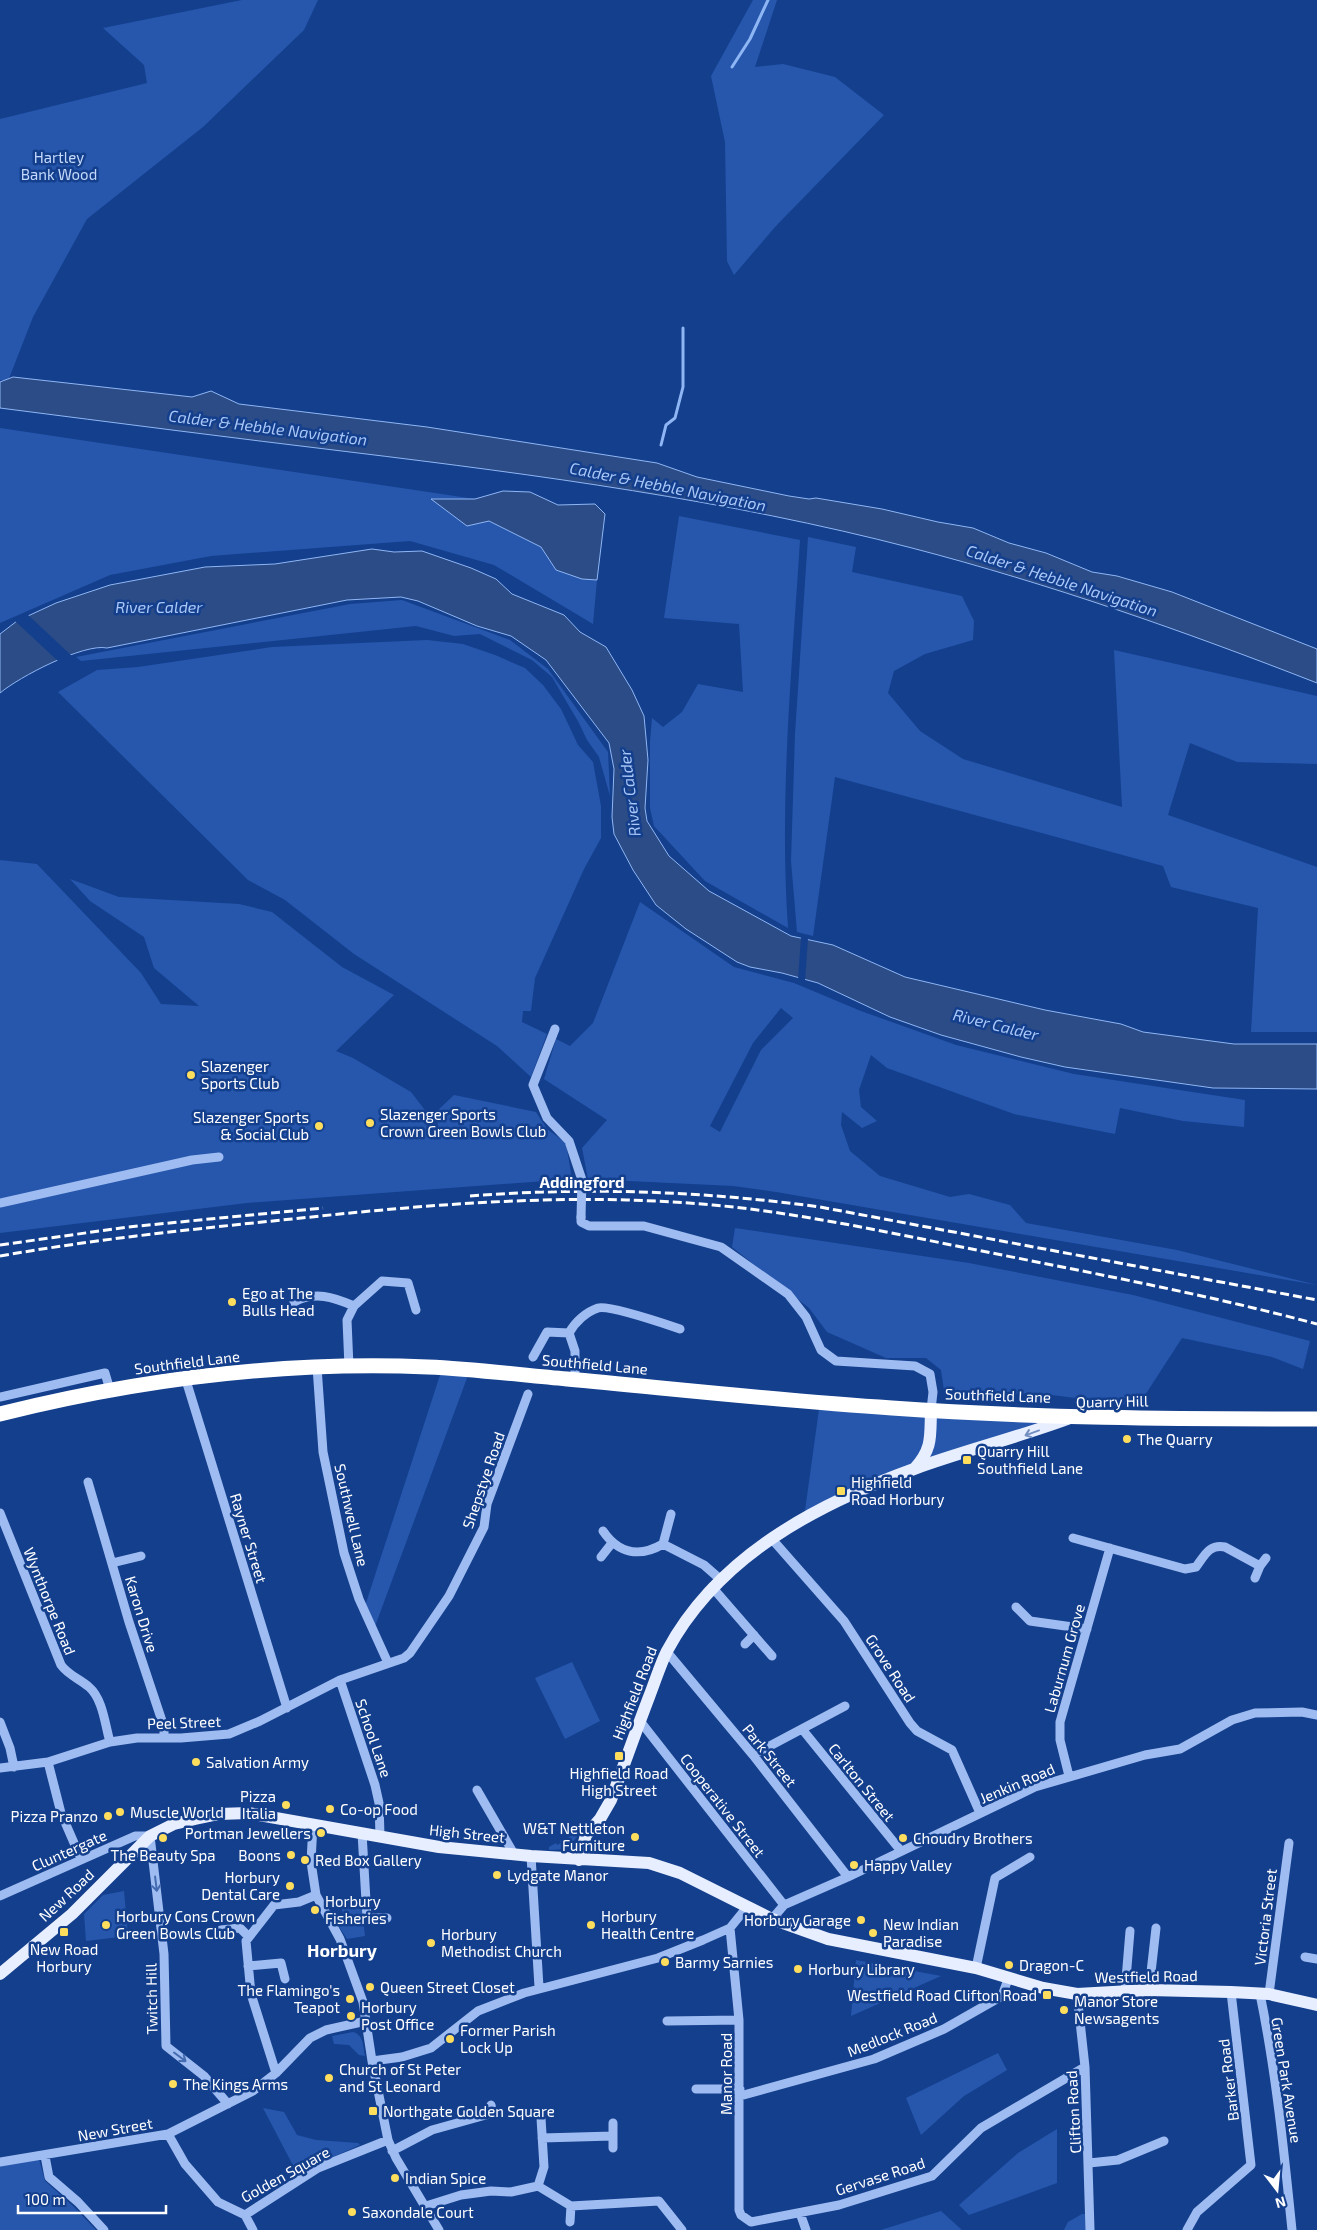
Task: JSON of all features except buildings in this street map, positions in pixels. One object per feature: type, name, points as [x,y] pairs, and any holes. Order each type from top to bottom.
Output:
[{"type":"highway","name":"Southfield Lane","points":[[0,1414],[110,1390],[185,1377],[317,1367],[350,1367],[430,1368],[931,1410],[1077,1416]]},
{"type":"highway","name":"Quarry Hill","points":[[1077,1416],[1317,1419]]},
{"type":"main road","points":[[915,1468],[926,1456],[930,1444],[931,1410]]},
{"type":"main road","name":"Quarry Hill","points":[[771,1538],[846,1496],[915,1468],[1024,1435],[1077,1416]]},
{"type":"main road","name":"Highfield Road","points":[[579,1860],[586,1835],[600,1819],[611,1800],[667,1652],[689,1616],[716,1583],[771,1538]]},
{"type":"main road","name":"High Street","points":[[150,1836],[174,1824],[232,1813],[248,1813],[439,1847],[579,1860],[648,1863],[680,1873],[747,1907]]},
{"type":"main road","name":"New Road","points":[[0,1974],[72,1914],[150,1836]]},
{"type":"main road","name":"Westfield Road","points":[[747,1907],[772,1919],[828,1939],[976,1968],[1008,1979],[1077,1994],[1149,1990],[1231,1992],[1264,1994],[1317,2005]]},
{"type":"street","points":[[555,1029],[533,1085],[548,1118],[569,1141],[582,1180],[581,1222],[589,1226],[644,1226],[722,1247],[788,1294],[806,1317],[821,1350],[836,1362],[915,1366],[930,1374],[933,1392],[931,1410]]},
{"type":"street","points":[[0,1203],[192,1160],[219,1157]]},
{"type":"street","points":[[350,1367],[347,1320],[354,1306],[382,1281],[408,1283],[416,1310]]},
{"type":"street","points":[[294,1302],[304,1297],[327,1295],[354,1306]]},
{"type":"street","points":[[575,1380],[575,1351],[569,1333],[576,1321],[599,1308],[627,1313],[680,1329]]},
{"type":"street","points":[[533,1357],[547,1332],[569,1333]]},
{"type":"street","name":"Southwell Lane","points":[[317,1367],[323,1452],[344,1553],[359,1599],[388,1663]]},
{"type":"street","points":[[0,1397],[105,1373],[110,1390]]},
{"type":"street","name":"Rayner Street","points":[[185,1377],[287,1708]]},
{"type":"street","name":"Shepstye Road","points":[[388,1663],[404,1658],[410,1653],[449,1596],[484,1527],[487,1504],[528,1394]]},
{"type":"street","name":"Karon Drive","points":[[88,1489],[112,1563],[142,1674],[164,1727],[164,1738]]},
{"type":"street","name":"Wynthorpe Road","points":[[0,1513],[61,1665],[64,1671],[93,1691],[98,1699],[110,1742]]},
{"type":"street","points":[[603,1531],[612,1544],[636,1553],[651,1550],[663,1544],[671,1514]]},
{"type":"street","name":"Grove Road","points":[[771,1538],[844,1621],[917,1731],[952,1750],[980,1813]]},
{"type":"street","points":[[1073,1538],[1185,1569],[1196,1567],[1208,1549],[1219,1546],[1225,1547],[1260,1566]]},
{"type":"street","points":[[601,1557],[612,1544]]},
{"type":"street","points":[[663,1544],[704,1565],[754,1635],[772,1656]]},
{"type":"street","name":"Laburnum Grove","points":[[1069,1776],[1060,1740],[1060,1722],[1110,1548]]},
{"type":"street","name":"Karon Drive","points":[[112,1563],[142,1556]]},
{"type":"street","points":[[1255,1578],[1266,1558]]},
{"type":"street","points":[[1016,1607],[1030,1620],[1087,1629]]},
{"type":"street","points":[[745,1644],[754,1635]]},
{"type":"street","name":"Park Street","points":[[667,1652],[753,1755],[848,1877]]},
{"type":"street","name":"Peel Street","points":[[0,1768],[48,1762],[110,1742],[137,1738],[229,1734],[287,1708],[340,1680],[388,1663]]},
{"type":"street","name":"School Lane","points":[[340,1680],[375,1785],[379,1803],[380,1836]]},
{"type":"street","points":[[753,1755],[845,1706]]},
{"type":"street","name":"Jenkin Road","points":[[772,1919],[784,1905],[848,1877],[1035,1787],[1145,1754],[1180,1749],[1232,1720],[1255,1713],[1302,1712],[1317,1715]]},
{"type":"street","name":"Cooperative Street","points":[[640,1721],[784,1905]]},
{"type":"street","points":[[0,1722],[10,1748],[14,1767]]},
{"type":"street","name":"Carlton Street","points":[[802,1729],[901,1851]]},
{"type":"street","points":[[48,1762],[61,1814],[81,1858]]},
{"type":"street","points":[[477,1790],[514,1854]]},
{"type":"street","points":[[313,1824],[311,1862],[316,1895],[340,1939],[363,2002],[372,2062],[388,2140],[392,2151],[439,2230]]},
{"type":"street","points":[[362,1833],[367,1918],[387,1918]]},
{"type":"street","name":"Cluntergate","points":[[0,1896],[81,1858],[135,1836],[150,1836]]},
{"type":"street","name":"Twitch Hill","points":[[150,1836],[164,1954],[166,2046],[204,2076],[228,2104]]},
{"type":"street","name":"Victoria Street","points":[[1264,1994],[1289,1844]]},
{"type":"street","points":[[531,1856],[539,1987]]},
{"type":"street","points":[[976,1968],[995,1878],[1030,1857]]},
{"type":"street","points":[[276,2073],[251,1994],[246,1942],[274,1905],[299,1902],[316,1895]]},
{"type":"street","points":[[372,2062],[402,2057],[431,2048],[478,2011],[539,1987],[658,1958],[730,1928],[747,1907]]},
{"type":"street","points":[[221,1930],[240,1928],[249,1936]]},
{"type":"street","name":"Manor Road","points":[[730,1928],[739,2020],[739,2210],[745,2218]]},
{"type":"street","points":[[1149,1990],[1156,1928]]},
{"type":"street","points":[[1125,1991],[1130,1931]]},
{"type":"street","points":[[1305,1958],[1317,1959]]},
{"type":"street","points":[[248,1966],[281,1963],[285,1979]]},
{"type":"street","name":"Medlock Road","points":[[696,2089],[740,2093],[874,2059],[935,2032],[1002,1996],[1008,1979]]},
{"type":"street","name":"Barker Road","points":[[1188,2230],[1197,2212],[1251,2165],[1231,1992]]},
{"type":"street","name":"Clifton Road","points":[[1077,1994],[1085,2067],[1090,2230]]},
{"type":"street","name":"Green Park Avenue","points":[[1264,1994],[1292,2230]]},
{"type":"street","points":[[667,2021],[739,2020]]},
{"type":"street","name":"New Street","points":[[0,2162],[168,2134],[253,2091],[276,2073],[310,2038],[326,2030],[366,2021]]},
{"type":"street","name":"Gervase Road","points":[[745,2218],[751,2222],[800,2213],[839,2204],[932,2176],[981,2128],[1085,2067]]},
{"type":"street","points":[[392,2151],[432,2130],[493,2113],[491,2106]]},
{"type":"street","points":[[538,2186],[544,2167],[540,2118]]},
{"type":"street","points":[[613,2123],[613,2148]]},
{"type":"street","name":"Golden Square","points":[[168,2134],[185,2164],[218,2202],[245,2215],[318,2168],[388,2140]]},
{"type":"street","points":[[542,2138],[613,2136]]},
{"type":"street","points":[[1089,2163],[1118,2160],[1164,2141]]},
{"type":"street","points":[[45,2156],[49,2177],[78,2202],[104,2230]]},
{"type":"street","points":[[426,2206],[461,2195],[486,2191],[511,2192],[538,2186],[571,2206],[659,2201],[682,2230]]},
{"type":"street","points":[[570,2222],[571,2206]]},
{"type":"street","points":[[800,2213],[806,2230]]},
{"type":"street","points":[[245,2215],[253,2230]]},
{"type":"green space","name":"Hartley Bank Wood","points":[[242,0],[318,0],[304,30],[203,127],[87,219],[33,317],[8,381],[0,380],[0,119],[147,83],[144,65],[103,28]]},
{"type":"green space","points":[[753,0],[777,0],[755,67],[783,64],[835,77],[884,115],[775,227],[734,275],[727,261],[725,142],[711,76]]},
{"type":"green space","points":[[0,428],[475,499],[432,499],[489,521],[541,547],[556,570],[582,578],[597,580],[593,624],[494,565],[410,541],[211,556],[110,575],[0,623]]},
{"type":"green space","points":[[679,516],[800,540],[790,685],[786,783],[785,831],[788,928],[705,881],[654,826],[650,808],[652,718],[663,727],[682,712],[698,684],[743,692],[739,624],[664,618]]},
{"type":"green space","points":[[808,537],[856,547],[852,572],[962,596],[974,621],[973,640],[925,654],[894,671],[888,693],[920,731],[963,759],[1122,807],[1114,650],[1317,696],[1317,764],[1237,762],[1190,743],[1168,815],[1317,867],[1317,1032],[1251,1032],[1258,908],[1171,887],[1163,866],[835,777],[813,936],[797,932],[791,861],[795,734]]},
{"type":"green space","points":[[402,600],[510,640],[548,669],[608,752],[610,796],[599,757],[587,740],[552,677],[532,660],[480,634],[454,636],[416,626],[81,661],[76,657],[350,604]]},
{"type":"green space","points":[[427,640],[463,644],[525,668],[543,685],[561,709],[578,745],[593,762],[601,806],[601,838],[584,869],[535,978],[531,1011],[523,1011],[522,1022],[547,1034],[531,1077],[497,1046],[354,954],[285,900],[248,880],[58,692],[97,670],[138,667],[272,647]]},
{"type":"green space","name":"Slazenger Sports Club","points":[[0,860],[37,864],[141,973],[161,1004],[199,1006],[154,968],[144,937],[90,901],[70,879],[119,897],[239,904],[272,912],[342,967],[394,995],[336,1051],[353,1058],[411,1092],[438,1127],[436,1112],[454,1095],[536,1112],[547,1129],[566,1143],[572,1179],[247,1203],[0,1233]]},
{"type":"green space","points":[[640,902],[734,967],[794,983],[861,1011],[956,1045],[1074,1074],[1245,1100],[1244,1127],[1183,1121],[1120,1108],[1115,1134],[1014,1114],[887,1068],[871,1055],[859,1090],[861,1107],[877,1121],[862,1128],[842,1112],[841,1125],[850,1151],[880,1176],[950,1197],[969,1194],[1010,1205],[1026,1223],[1177,1250],[1317,1285],[776,1192],[733,1186],[588,1179],[582,1148],[607,1120],[544,1079],[556,1039],[570,1046],[593,1023]],"holes":[[[781,1008],[793,1018],[761,1050],[720,1132],[710,1126],[753,1043]]]},
{"type":"green space","points":[[735,1228],[969,1263],[1133,1295],[1310,1341],[1303,1369],[1272,1357],[1182,1338],[1138,1406],[1036,1393],[945,1397],[941,1370],[926,1358],[886,1358],[827,1332],[809,1308],[732,1247]]},
{"type":"green space","points":[[442,1369],[470,1370],[374,1629],[364,1609]]},
{"type":"green space","points":[[820,1402],[1077,1416],[915,1468],[804,1518]]},
{"type":"green space","points":[[572,1662],[600,1721],[565,1739],[535,1678]]},
{"type":"green space","points":[[575,1834],[577,1837],[566,1849],[549,1850],[549,1847],[556,1843],[557,1845],[561,1843],[560,1841]]},
{"type":"green space","name":"Horbury Cons Crown Green Bowls Club","points":[[124,1891],[128,1936],[86,1941],[84,1914],[103,1895]]},
{"type":"green space","points":[[361,1900],[365,1936],[347,1939],[334,1919],[343,1914],[340,1902]]},
{"type":"green space","points":[[856,1960],[941,1976],[851,2016]]},
{"type":"green space","points":[[353,2032],[361,2039],[365,2056],[359,2055],[349,2045],[334,2044],[332,2036]]},
{"type":"green space","points":[[998,2053],[1007,2070],[964,2096],[921,2135],[906,2098]]},
{"type":"green space","points":[[263,2108],[284,2112],[297,2135],[316,2140],[358,2143],[360,2145],[317,2164],[298,2175]]},
{"type":"green space","points":[[1057,2129],[1057,2183],[969,2215],[959,2205],[1018,2153]]},
{"type":"green space","points":[[39,2159],[45,2181],[96,2230],[0,2230],[0,2165]]},
{"type":"green space","points":[[941,2211],[962,2230],[881,2230]]},
{"type":"green space","points":[[1082,2214],[1090,2214],[1090,2230],[1064,2230],[1068,2222]]},
{"type":"water","name":"Calder & Hebble Navigation","points":[[13,377],[192,397],[211,391],[239,404],[427,427],[657,463],[697,477],[789,496],[809,499],[816,498],[882,509],[973,528],[1009,543],[1046,553],[1092,572],[1117,576],[1172,592],[1317,649],[1317,683],[1167,627],[1066,593],[964,562],[842,531],[703,503],[562,480],[0,408],[0,382]]},
{"type":"water","points":[[503,491],[530,492],[558,505],[595,504],[605,514],[597,580],[582,579],[556,570],[541,547],[489,521],[467,526],[431,499],[475,499]]},
{"type":"water","name":"River Calder","points":[[372,549],[394,552],[422,551],[471,568],[496,579],[512,594],[564,615],[580,632],[606,647],[632,690],[644,716],[648,760],[645,808],[647,821],[669,856],[709,891],[791,936],[833,945],[905,977],[1045,1010],[1121,1024],[1143,1032],[1234,1044],[1317,1044],[1317,1089],[1213,1088],[1065,1067],[941,1035],[890,1017],[818,983],[750,967],[737,962],[686,929],[656,905],[633,870],[614,834],[612,817],[614,769],[609,743],[546,660],[511,636],[477,626],[418,601],[401,597],[347,600],[107,648],[83,651],[36,670],[0,693],[0,634],[17,621],[56,603],[110,585],[205,567],[275,564]]},
{"type":"pier","points":[[27,614],[73,657],[59,662],[14,620]]},
{"type":"pier","points":[[801,937],[808,938],[805,981],[798,980]]},
{"type":"waterway","points":[[732,67],[750,39],[768,0]]},
{"type":"waterway","points":[[661,445],[666,425],[675,418],[683,387],[683,328]]},
{"type":"railway","points":[[470,1196],[601,1191],[645,1192],[732,1197],[820,1207],[1317,1300]]},
{"type":"railway","points":[[0,1256],[146,1235],[397,1209],[555,1200],[660,1201],[779,1213],[845,1224],[1148,1284],[1317,1324]]},
{"type":"railway","points":[[0,1245],[128,1227],[323,1208]]},
{"type":"place","name":"Slazenger Sports Club","points":[[191,1075]]},
{"type":"place","name":"Slazenger Sports Crown Green Bowls Club","points":[[370,1123]]},
{"type":"place","name":"Slazenger Sports & Social Club","points":[[319,1126]]},
{"type":"place","name":"Ego at The Bulls Head","points":[[232,1302]]},
{"type":"place","name":"The Quarry","points":[[1127,1439]]},
{"type":"place","name":"Quarry Hill Southfield Lane","points":[[967,1460]]},
{"type":"place","name":"Highfield Road Horbury","points":[[841,1491]]},
{"type":"place","name":"Highfield Road High Street","points":[[619,1756]]},
{"type":"place","name":"Salvation Army","points":[[196,1762]]},
{"type":"place","name":"Pizza Italia","points":[[286,1805]]},
{"type":"place","name":"Co-op Food","points":[[330,1809]]},
{"type":"place","name":"Muscle World","points":[[120,1812]]},
{"type":"place","name":"Pizza Pranzo","points":[[108,1816]]},
{"type":"place","name":"Portman Jewellers","points":[[321,1833]]},
{"type":"place","name":"W&T Nettleton Furniture","points":[[635,1837]]},
{"type":"place","name":"The Beauty Spa","points":[[163,1838]]},
{"type":"place","name":"Choudry Brothers","points":[[903,1838]]},
{"type":"place","name":"Boons","points":[[291,1855]]},
{"type":"place","name":"Red Box Gallery","points":[[305,1860]]},
{"type":"place","name":"Happy Valley","points":[[854,1865]]},
{"type":"place","name":"Lydgate Manor","points":[[497,1875]]},
{"type":"place","name":"Horbury Dental Care","points":[[290,1886]]},
{"type":"place","name":"Horbury Fisheries","points":[[315,1910]]},
{"type":"place","name":"Horbury Garage","points":[[861,1920]]},
{"type":"place","name":"Horbury Cons Crown Green Bowls Club","points":[[106,1925]]},
{"type":"place","name":"Horbury Health Centre","points":[[591,1925]]},
{"type":"place","name":"New Road Horbury","points":[[64,1932]]},
{"type":"place","name":"New Indian Paradise","points":[[873,1933]]},
{"type":"place","name":"Horbury Methodist Church","points":[[431,1943]]},
{"type":"place","name":"Barmy Sarnies","points":[[665,1962]]},
{"type":"place","name":"Dragon-C","points":[[1009,1965]]},
{"type":"place","name":"Horbury Library","points":[[798,1969]]},
{"type":"place","name":"Queen Street Closet","points":[[370,1987]]},
{"type":"place","name":"Westfield Road Clifton Road","points":[[1047,1995]]},
{"type":"place","name":"The Flamingo's Teapot","points":[[350,1999]]},
{"type":"place","name":"Manor Store Newsagents","points":[[1064,2010]]},
{"type":"place","name":"Horbury Post Office","points":[[351,2016]]},
{"type":"place","name":"Former Parish Lock Up","points":[[450,2039]]},
{"type":"place","name":"Church of St Peter and St Leonard","points":[[329,2078]]},
{"type":"place","name":"The Kings Arms","points":[[173,2084]]},
{"type":"place","name":"Northgate Golden Square","points":[[373,2111]]},
{"type":"place","name":"Indian Spice","points":[[395,2178]]},
{"type":"place","name":"Saxondale Court","points":[[352,2212]]},
{"type":"district","name":"Addingford","points":[[582,1181]]},
{"type":"district","name":"Horbury","points":[[342,1950]]}]
